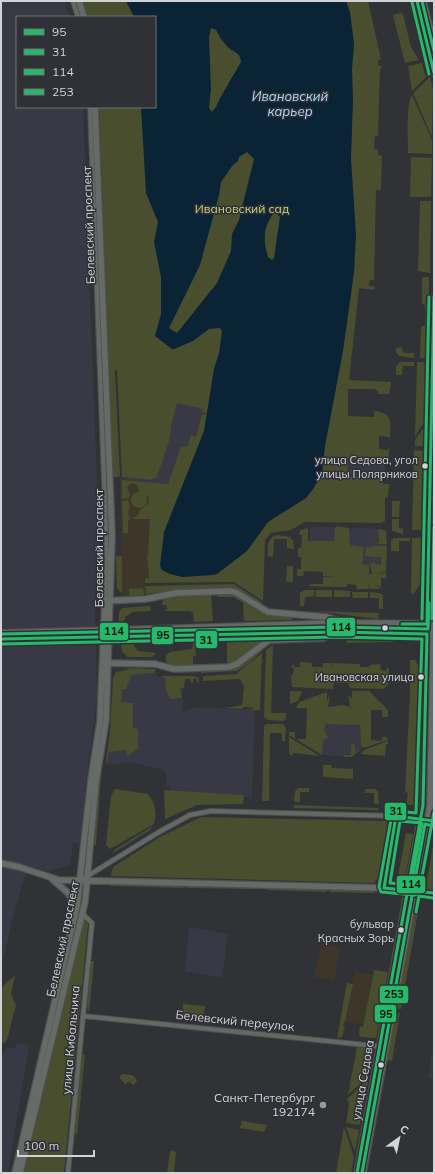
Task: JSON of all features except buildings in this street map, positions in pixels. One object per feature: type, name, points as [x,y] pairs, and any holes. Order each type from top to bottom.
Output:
[{"type":"main road","points":[[1,633],[119,633],[346,623],[432,624]]},
{"type":"main road","points":[[119,633],[338,632],[432,634]]},
{"type":"main road","points":[[1,639],[78,634]]},
{"type":"street","points":[[73,1],[78,16]]},
{"type":"street","points":[[79,1],[84,16]]},
{"type":"street","points":[[417,1],[434,73]]},
{"type":"street","points":[[423,1],[434,45]]},
{"type":"street","name":"Белевский проспект","points":[[90,108],[108,601]]},
{"type":"street","name":"Белевский проспект","points":[[15,1173],[77,906],[91,779],[100,721],[105,663],[112,528],[95,108]]},
{"type":"street","name":"улица Седова","points":[[357,1173],[415,890],[431,820],[434,297]]},
{"type":"street","points":[[108,601],[146,599],[176,593],[230,591],[237,593],[268,612],[326,617],[346,623]]},
{"type":"street","name":"улица Седова","points":[[432,624],[434,602]]},
{"type":"street","points":[[303,614],[306,619],[303,625]]},
{"type":"street","points":[[105,663],[154,664],[174,669],[229,667],[237,664],[270,640],[323,638],[338,632]]},
{"type":"street","name":"улица Седова","points":[[363,1173],[408,890],[421,818],[432,634]]},
{"type":"street","name":"Белевский проспект","points":[[20,1173],[82,914],[88,877],[96,782],[106,720],[105,663]]},
{"type":"street","points":[[1,864],[19,867],[59,880],[81,880],[172,825],[190,816],[211,811],[396,816],[431,820]]},
{"type":"street","points":[[384,888],[396,816]]},
{"type":"street","points":[[88,877],[384,888],[434,893]]},
{"type":"street","points":[[50,878],[67,892],[77,906]]},
{"type":"street","name":"улица Кибальчича","points":[[68,1173],[92,923],[82,914]]},
{"type":"street","name":"Белевский переулок","points":[[83,1016],[383,1046]]},
{"type":"shaded area","points":[[1,1],[65,1],[70,16],[16,16],[16,108],[83,108],[100,563],[95,595],[97,698],[86,782],[80,844],[73,843],[70,865],[48,871],[28,866],[12,921],[1,969]]},
{"type":"shaded area","points":[[177,402],[203,409],[206,415],[202,415],[196,437],[187,447],[181,446],[168,484],[120,480],[120,477],[151,480],[157,477],[168,442]]},
{"type":"shaded area","points":[[340,456],[389,459],[389,462],[383,461],[383,466],[386,466],[385,472],[383,472],[383,484],[337,484]]},
{"type":"shaded area","points":[[120,480],[168,484],[150,519],[150,545],[147,556],[149,578],[145,579],[146,594],[125,596],[117,588],[116,556],[122,556]]},
{"type":"shaded area","points":[[310,527],[340,527],[340,562],[309,562]]},
{"type":"shaded area","points":[[356,528],[383,529],[386,531],[386,570],[345,567],[346,530]]},
{"type":"shaded area","points":[[153,670],[158,677],[182,677],[183,713],[195,707],[255,710],[252,797],[244,797],[244,795],[171,791],[171,787],[166,786],[167,775],[163,770],[129,762],[108,765],[118,678]]},
{"type":"shaded area","points":[[318,722],[361,722],[361,747],[352,757],[322,755]]},
{"type":"shaded area","points":[[189,927],[228,934],[222,978],[185,971]]},
{"type":"shaded area","points":[[321,943],[341,948],[334,981],[314,977]]},
{"type":"shaded area","points":[[355,971],[373,975],[364,1025],[346,1021]]},
{"type":"shaded area","points":[[16,1043],[29,1045],[8,1173],[1,1173],[1,1053],[4,1053],[7,1047],[15,1049]]},
{"type":"shaded area","points":[[434,1043],[434,1079],[428,1078]]},
{"type":"green space","name":"Ивановский карьер","points":[[83,1],[368,1],[381,59],[378,60],[379,66],[382,66],[380,70],[378,136],[375,136],[374,149],[378,150],[378,155],[382,156],[381,190],[376,190],[374,280],[370,280],[369,286],[374,286],[374,290],[359,288],[349,380],[391,382],[391,384],[389,394],[378,394],[378,391],[374,389],[348,389],[348,416],[374,417],[374,411],[385,414],[390,420],[390,440],[389,437],[379,436],[379,449],[388,450],[389,447],[389,462],[383,461],[383,466],[380,466],[380,460],[348,459],[347,477],[374,477],[374,472],[383,472],[383,484],[389,484],[388,497],[385,498],[385,521],[380,523],[305,522],[291,530],[271,533],[265,540],[263,601],[234,582],[145,583],[145,579],[149,578],[147,555],[150,519],[132,519],[148,504],[149,498],[139,492],[137,485],[132,483],[127,487],[130,495],[129,498],[122,499],[122,480],[168,484],[181,446],[187,447],[191,435],[196,437],[202,414],[205,415],[206,413],[202,412],[203,409],[177,403],[169,441],[157,477],[151,480],[122,477],[117,370],[115,370],[120,477],[113,477],[99,108],[156,108],[156,16],[88,16]]},
{"type":"green space","points":[[403,14],[411,47],[419,60],[405,63],[393,15]]},
{"type":"green space","points":[[422,63],[425,75],[428,75],[412,91],[408,66]]},
{"type":"green space","points":[[430,77],[433,89],[432,137],[413,93]]},
{"type":"green space","points":[[412,95],[432,140],[432,154],[408,153],[408,113]]},
{"type":"green space","points":[[411,157],[432,158],[431,197],[410,197]]},
{"type":"green space","points":[[420,201],[431,201],[430,273],[418,271]]},
{"type":"green space","points":[[422,277],[429,277],[429,315],[425,315],[425,305],[422,304]]},
{"type":"green space","points":[[425,316],[429,316],[428,358],[420,358],[421,326],[425,326]]},
{"type":"green space","points":[[402,347],[403,353],[414,353],[414,358],[399,356],[396,352],[396,348]]},
{"type":"green space","points":[[400,362],[414,362],[414,366],[403,366],[402,375],[396,375],[396,366]]},
{"type":"green space","points":[[417,362],[427,362],[426,420],[415,436]]},
{"type":"green space","points":[[427,423],[426,447],[415,446],[415,440]]},
{"type":"green space","points":[[414,450],[426,451],[424,530],[412,530]]},
{"type":"green space","points":[[139,492],[145,494],[147,500],[145,506],[139,508],[133,506],[131,500],[133,494]]},
{"type":"green space","points":[[128,500],[130,506],[128,513],[130,520],[128,520],[128,533],[123,533],[122,501]]},
{"type":"green space","points":[[392,501],[400,501],[399,517],[392,517]]},
{"type":"green space","points":[[392,519],[399,519],[399,528],[403,529],[403,534],[392,531]]},
{"type":"green space","points":[[337,526],[349,528],[350,545],[364,547],[362,564],[369,565],[369,574],[386,573],[386,578],[381,578],[381,588],[377,584],[380,589],[370,589],[368,582],[369,589],[357,589],[356,585],[347,584],[347,587],[333,587],[335,584],[332,587],[309,586],[311,584],[323,584],[323,577],[334,577],[323,576],[323,572],[304,571],[303,579],[303,576],[297,576],[297,569],[301,569],[301,557],[298,557],[298,548],[301,548],[302,535],[299,535],[300,530],[308,528],[308,541],[334,541],[335,529]]},
{"type":"green space","points":[[378,529],[386,531],[387,544],[371,544],[379,543]]},
{"type":"green space","points":[[277,535],[290,537],[293,541],[294,549],[287,548],[287,539],[274,539],[273,557],[268,556],[269,541],[273,536]]},
{"type":"green space","points":[[394,538],[410,538],[410,541],[399,541],[399,551],[391,551],[391,541]]},
{"type":"green space","points":[[412,538],[424,538],[423,579],[413,595],[411,592]]},
{"type":"green space","points":[[371,546],[387,546],[386,572],[372,574],[370,564],[374,562],[381,565],[381,557],[375,557],[375,561],[373,557],[365,556],[366,547],[371,548]]},
{"type":"green space","points":[[116,556],[122,556],[122,594],[117,588]]},
{"type":"green space","points":[[287,566],[293,566],[293,582],[286,582]]},
{"type":"green space","points":[[234,584],[263,603],[260,604],[234,589],[177,590],[146,594],[145,586]]},
{"type":"green space","points":[[143,588],[144,595],[129,596],[129,589]]},
{"type":"green space","points":[[304,590],[314,590],[314,596],[305,597],[304,606],[300,606],[300,593]]},
{"type":"green space","points":[[315,590],[332,590],[332,597],[316,597]]},
{"type":"green space","points":[[334,590],[350,591],[350,597],[334,597]]},
{"type":"green space","points":[[352,592],[368,592],[368,598],[353,598]]},
{"type":"green space","points":[[370,592],[383,595],[383,609],[379,609],[379,598],[370,598]]},
{"type":"green space","points":[[211,594],[213,621],[194,622],[193,613],[190,611],[167,611],[164,610],[167,609],[166,605],[163,605],[162,603],[165,597]]},
{"type":"green space","points":[[218,594],[233,594],[267,614],[293,618],[292,620],[244,621],[244,603],[233,597],[217,597]]},
{"type":"green space","points":[[151,606],[150,611],[133,612],[125,617],[124,624],[119,624],[119,612],[122,608]]},
{"type":"green space","points":[[314,611],[379,613],[378,619]]},
{"type":"green space","points":[[292,636],[265,639],[236,662],[229,664],[209,665],[227,664],[227,641],[195,641],[196,656],[193,656],[193,664],[200,665],[173,666],[166,662],[166,655],[170,652],[192,649],[194,639]]},
{"type":"green space","points":[[393,637],[394,642],[347,643],[345,638]]},
{"type":"green space","points":[[120,640],[134,640],[134,646],[138,651],[156,653],[152,657],[127,657],[122,651]]},
{"type":"green space","points":[[273,645],[271,713],[286,713],[286,719],[283,721],[268,720],[264,717],[266,650]]},
{"type":"green space","points":[[259,650],[262,651],[249,663],[237,671],[201,673],[202,671],[237,668]]},
{"type":"green space","points":[[262,653],[260,710],[246,710],[254,708],[243,707],[243,709],[225,708],[242,705],[244,686],[240,679],[203,681],[203,676],[236,674]]},
{"type":"green space","points":[[410,660],[415,660],[419,667],[419,801],[416,805],[406,805],[408,793],[405,792],[410,693]]},
{"type":"green space","points":[[300,662],[312,663],[312,667],[323,667],[323,663],[331,663],[331,669],[332,663],[360,664],[360,667],[369,667],[370,665],[380,664],[381,670],[386,671],[387,666],[389,670],[389,684],[383,689],[350,688],[348,683],[334,683],[333,689],[292,687],[291,676],[293,675],[294,668],[291,667],[294,663],[294,667],[300,667]]},
{"type":"green space","points":[[124,668],[156,669],[154,673],[137,674],[131,676],[126,689],[122,689],[121,702],[133,703],[133,728],[138,729],[138,749],[127,756],[126,750],[109,752],[107,765],[106,761],[110,731],[113,678],[116,672],[130,669]]},
{"type":"green space","points":[[160,676],[196,676],[195,678],[198,677],[199,681],[197,683],[197,679],[193,679],[193,683],[190,682],[190,679],[185,679],[184,688],[180,689],[182,698],[170,699],[166,690],[165,678]]},
{"type":"green space","points":[[290,691],[302,691],[298,701],[290,704]]},
{"type":"green space","points":[[352,691],[369,691],[388,710],[388,717],[382,717],[382,710],[371,710],[371,740],[382,741],[382,737],[387,737],[388,740],[363,748],[362,745],[361,749],[352,757],[343,757],[344,755],[351,755],[351,743],[354,744],[356,752],[361,748],[360,725],[326,724],[324,728],[326,735],[329,736],[323,741],[322,755],[296,739],[306,739],[307,708],[296,708],[299,702],[327,692],[327,701],[330,695],[328,707],[342,705],[350,707],[348,695],[352,698]]},
{"type":"green space","points":[[266,724],[283,724],[286,728],[285,741],[282,741],[282,733],[270,733],[269,801],[262,801],[264,726]]},
{"type":"green space","points":[[289,732],[295,732],[295,739],[289,735]]},
{"type":"green space","points":[[289,737],[320,756],[294,753],[293,755],[290,755]]},
{"type":"green space","points":[[388,741],[388,744],[386,744],[385,756],[361,754],[364,750]]},
{"type":"green space","points":[[323,765],[331,765],[332,768],[353,769],[353,779],[323,777]]},
{"type":"green space","points":[[101,778],[96,845],[94,845],[100,780]]},
{"type":"green space","points":[[299,788],[309,788],[309,792],[300,792],[300,802],[294,802],[295,791]]},
{"type":"green space","points":[[115,789],[148,794],[154,804],[155,816],[154,824],[110,849],[106,845],[111,796]]},
{"type":"green space","points":[[365,789],[375,789],[378,791],[379,804],[374,804],[374,793],[365,793]]},
{"type":"green space","points":[[164,790],[244,795],[243,804],[197,805],[165,819]]},
{"type":"green space","points":[[294,805],[379,808],[378,810],[294,808]]},
{"type":"green space","name":"бульвар Красных Зорь","points":[[201,817],[386,821],[389,824],[390,830],[381,878],[375,881],[375,883],[111,876],[113,867],[160,837]]},
{"type":"green space","points":[[153,826],[150,830],[113,853],[114,850]]},
{"type":"green space","points":[[406,833],[413,834],[405,879],[401,882],[397,882]]},
{"type":"green space","points":[[434,840],[434,889],[428,888],[426,885]]},
{"type":"green space","points":[[110,883],[183,885],[184,888],[110,886]]},
{"type":"green space","points":[[187,886],[263,887],[264,889],[187,888]]},
{"type":"green space","points":[[268,887],[327,890],[326,892],[266,890]]},
{"type":"green space","points":[[331,889],[374,890],[374,893],[330,892]]},
{"type":"green space","points":[[415,905],[419,906],[401,1009],[397,1009]]},
{"type":"green space","points":[[84,920],[88,924],[64,1173],[24,1173]]},
{"type":"green space","points":[[91,961],[94,961],[89,1013],[87,1007]]},
{"type":"green space","points":[[374,970],[388,972],[376,1038],[361,1037],[359,1034],[360,1026],[363,1027]]},
{"type":"green space","points":[[15,976],[11,994],[16,1005],[7,1040],[4,1043],[1,1042],[1,989]]},
{"type":"green space","points":[[347,983],[353,984],[345,1022],[343,1025],[345,1026],[342,1037],[337,1038]]},
{"type":"green space","points":[[183,1004],[205,1006],[203,1021],[182,1019]]},
{"type":"green space","points":[[396,1012],[400,1013],[392,1061],[387,1060]]},
{"type":"green space","points":[[357,1047],[371,1049],[365,1079],[348,1095]]},
{"type":"green space","points":[[85,1054],[77,1136],[75,1132],[82,1055]]},
{"type":"green space","points":[[122,1074],[133,1076],[137,1081],[134,1085],[129,1082],[125,1084],[119,1077]]},
{"type":"green space","points":[[365,1082],[368,1082],[360,1125],[346,1123],[349,1104],[347,1099]]},
{"type":"green space","points":[[242,1121],[267,1125],[264,1132],[240,1128]]},
{"type":"green space","points":[[344,1127],[354,1157],[351,1173],[336,1173]]},
{"type":"green space","points":[[346,1127],[359,1130],[355,1152]]},
{"type":"green space","points":[[172,1150],[176,1152],[174,1173],[167,1173],[170,1152]]},
{"type":"water","name":"Ивановский карьер","points":[[126,1],[346,1],[350,12],[354,44],[352,70],[353,99],[351,159],[356,235],[354,272],[343,351],[325,446],[322,474],[306,498],[268,522],[247,551],[217,574],[213,575],[182,577],[162,570],[160,566],[164,532],[204,431],[222,331],[220,328],[209,329],[193,341],[174,349],[155,336],[161,314],[161,277],[154,242],[158,222],[146,193],[141,108],[156,108],[156,16],[134,16]],"holes":[[[211,28],[216,30],[225,44],[238,54],[241,62],[212,112],[209,108],[211,89],[209,37]],[[247,152],[254,159],[239,220],[232,234],[231,251],[217,283],[177,333],[169,328],[200,265],[219,195],[221,182],[232,166],[238,161],[239,157]],[[276,213],[280,217],[274,258],[272,260],[268,257],[265,245],[265,234],[267,224],[273,214]]]},
{"type":"transit line","name":"95","points":[[417,1],[434,73]]},
{"type":"transit line","name":"114","points":[[422,1],[434,51]]},
{"type":"transit line","name":"31","points":[[412,2],[429,74]]},
{"type":"transit line","name":"114","points":[[422,619],[429,297]]},
{"type":"transit line","name":"95","points":[[402,624],[427,624],[434,297]]},
{"type":"transit line","name":"31","points":[[432,619],[434,527]]},
{"type":"transit line","name":"114","points":[[1,634],[338,627],[428,629],[429,603]]},
{"type":"transit line","name":"95","points":[[1,639],[338,632],[427,634],[423,805],[357,1173]]},
{"type":"transit line","name":"31","points":[[1,644],[338,637],[422,639],[416,813],[396,811],[392,814],[379,887],[381,892],[415,895],[419,893],[434,812]]},
{"type":"transit line","name":"95","points":[[434,821],[396,816],[384,888],[434,893]]},
{"type":"transit line","name":"114","points":[[400,821],[422,823],[411,885],[390,883],[400,821]]},
{"type":"transit line","name":"253","points":[[362,1173],[425,824],[433,826]]},
{"type":"transit line","name":"253","points":[[416,912],[419,896],[433,898]]},
{"type":"place","name":"улица Седова, угол улицы Полярников","points":[[425,466]]},
{"type":"place","name":"Ивановская улица","points":[[421,677]]},
{"type":"place","name":"бульвар Красных Зорь","points":[[401,930]]},
{"type":"place","name":"Санкт-Петербург 192174","points":[[323,1105]]},
{"type":"park label","name":"Ивановский сад","points":[[242,209]]}]
